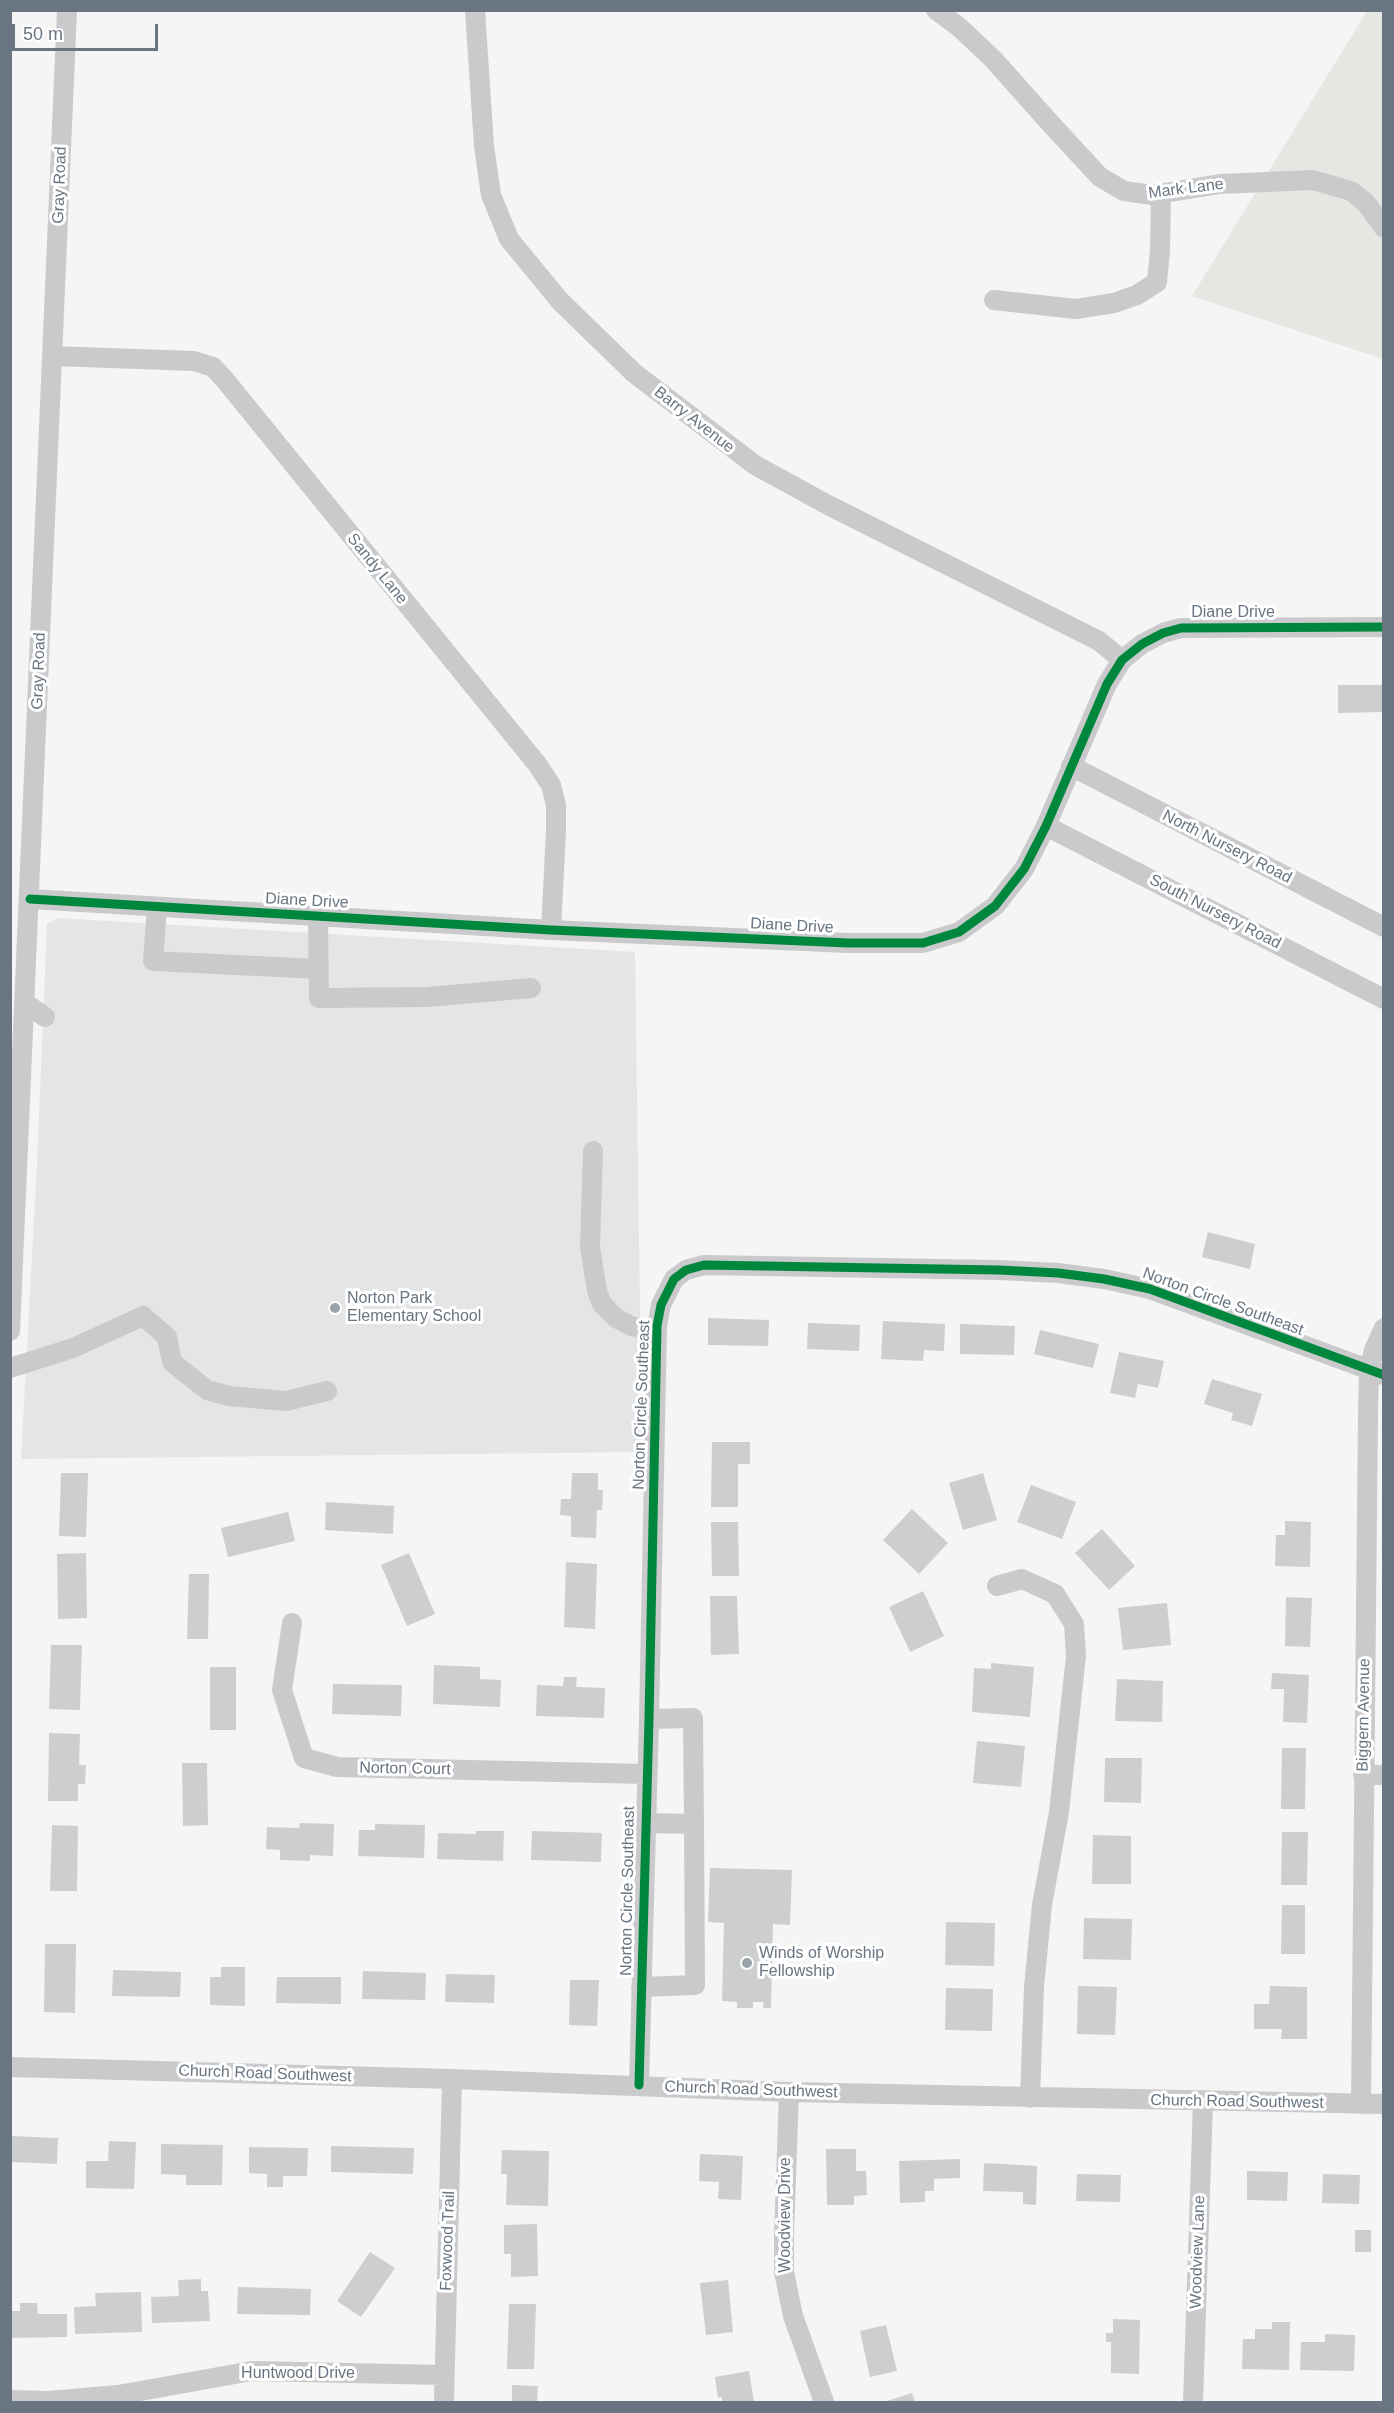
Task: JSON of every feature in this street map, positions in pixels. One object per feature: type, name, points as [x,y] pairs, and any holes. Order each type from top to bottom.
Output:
[{"type":"street","name":"Gray Road","points":[[10,1331],[16,1072],[25,1003],[30,899],[67,10]]},
{"type":"street","name":"Barry Avenue","points":[[476,10],[484,146],[491,195],[509,239],[560,301],[634,373],[755,465],[828,505],[1099,641],[1122,660]]},
{"type":"street","name":"Mark Lane","points":[[936,10],[959,27],[993,59],[1100,177],[1124,191],[1161,195],[1220,184],[1314,180],[1351,191],[1366,203],[1383,228]]},
{"type":"street","points":[[993,300],[1076,309],[1114,303],[1137,295],[1157,282],[1161,195]]},
{"type":"street","name":"Sandy Lane","points":[[53,356],[194,361],[213,367],[225,380],[537,764],[551,785],[556,805],[551,930]]},
{"type":"street","name":"Diane Drive","points":[[30,899],[551,930],[848,944],[923,942],[959,932],[995,906],[1024,869],[1046,826],[1107,684],[1122,660],[1142,644],[1163,633],[1181,628],[1383,627]]},
{"type":"street","name":"North Nursery Road","points":[[1071,766],[1383,927]]},
{"type":"street","name":"South Nursery Road","points":[[1046,826],[1383,999]]},
{"type":"street","points":[[157,907],[153,961],[319,969]]},
{"type":"street","points":[[318,917],[319,998],[428,997],[531,988]]},
{"type":"street","points":[[25,1003],[45,1017]]},
{"type":"street","points":[[593,1151],[590,1247],[597,1291],[602,1304],[616,1318],[631,1326],[657,1331]]},
{"type":"street","name":"Norton Circle Southeast","points":[[639,2085],[657,1331],[662,1305],[674,1279],[686,1270],[704,1265],[1058,1273],[1104,1279],[1150,1289],[1376,1373]]},
{"type":"street","points":[[10,1368],[73,1348],[143,1316],[167,1337],[172,1362],[207,1390],[229,1396],[286,1401],[327,1391]]},
{"type":"street","name":"Biggern Avenue","points":[[1361,2104],[1363,1775],[1376,1373],[1374,1350],[1383,1328]]},
{"type":"street","points":[[997,1586],[1022,1579],[1055,1594],[1074,1624],[1076,1656],[1059,1812],[1042,1905],[1034,1987],[1030,2098]]},
{"type":"street","name":"Norton Court","points":[[292,1623],[282,1690],[304,1758],[337,1767],[646,1774]]},
{"type":"street","points":[[641,1988],[695,1985],[693,1718],[649,1719]]},
{"type":"street","points":[[1363,1775],[1383,1775]]},
{"type":"street","points":[[645,1823],[694,1824]]},
{"type":"street","name":"Church Road Southwest","points":[[10,2067],[639,2085],[789,2092],[1383,2104]]},
{"type":"street","name":"Foxwood Trail","points":[[444,2403],[452,2079]]},
{"type":"street","name":"Woodview Drive","points":[[789,2092],[784,2272],[793,2316],[824,2403]]},
{"type":"street","name":"Woodview Lane","points":[[1193,2403],[1203,2102]]},
{"type":"street","name":"Huntwood Drive","points":[[10,2400],[48,2401],[118,2395],[252,2372],[444,2375]]},
{"type":"shaded area","points":[[1367,11],[1383,11],[1383,359],[1192,296]]},
{"type":"shaded area","name":"Norton Park Elementary School","points":[[57,918],[635,952],[642,1452],[21,1459],[47,924]]},
{"type":"building","points":[[1338,685],[1384,685],[1384,712],[1338,713]]},
{"type":"building","points":[[1208,1232],[1255,1244],[1250,1269],[1202,1257]]},
{"type":"building","points":[[708,1318],[769,1320],[768,1346],[708,1345]]},
{"type":"building","points":[[883,1321],[945,1324],[944,1351],[924,1350],[923,1361],[881,1359]]},
{"type":"building","points":[[808,1323],[860,1325],[859,1351],[807,1349]]},
{"type":"building","points":[[960,1324],[1015,1326],[1014,1355],[960,1354]]},
{"type":"building","points":[[1040,1330],[1099,1344],[1093,1368],[1034,1354]]},
{"type":"building","points":[[1119,1352],[1164,1361],[1158,1388],[1138,1384],[1135,1398],[1110,1393]]},
{"type":"building","points":[[1212,1379],[1262,1394],[1252,1426],[1231,1420],[1233,1413],[1204,1404]]},
{"type":"building","points":[[712,1442],[750,1442],[750,1464],[738,1464],[738,1507],[711,1507]]},
{"type":"building","points":[[61,1473],[88,1473],[86,1537],[59,1536]]},
{"type":"building","points":[[572,1473],[598,1473],[598,1490],[603,1490],[602,1510],[597,1510],[596,1538],[571,1537],[571,1516],[560,1515],[561,1499],[571,1499]]},
{"type":"building","points":[[983,1473],[997,1520],[963,1530],[949,1483]]},
{"type":"building","points":[[1031,1485],[1076,1502],[1062,1539],[1017,1522]]},
{"type":"building","points":[[326,1502],[394,1506],[393,1534],[325,1530]]},
{"type":"building","points":[[912,1509],[948,1543],[919,1574],[883,1540]]},
{"type":"building","points":[[288,1512],[295,1541],[228,1557],[221,1528]]},
{"type":"building","points":[[1285,1521],[1311,1522],[1310,1567],[1275,1566],[1276,1535],[1285,1535]]},
{"type":"building","points":[[711,1522],[738,1522],[739,1576],[712,1576]]},
{"type":"building","points":[[1102,1529],[1135,1566],[1109,1590],[1075,1553]]},
{"type":"building","points":[[86,1553],[87,1618],[58,1619],[57,1554]]},
{"type":"building","points":[[409,1553],[435,1614],[407,1626],[381,1565]]},
{"type":"building","points":[[566,1562],[597,1564],[595,1629],[564,1627]]},
{"type":"building","points":[[189,1574],[209,1574],[208,1639],[187,1639]]},
{"type":"building","points":[[923,1591],[944,1636],[910,1652],[889,1607]]},
{"type":"building","points":[[710,1596],[737,1596],[739,1654],[711,1655]]},
{"type":"building","points":[[1286,1597],[1312,1598],[1310,1647],[1285,1646]]},
{"type":"building","points":[[1167,1603],[1171,1645],[1123,1650],[1118,1608]]},
{"type":"building","points":[[51,1645],[82,1645],[80,1710],[49,1709]]},
{"type":"building","points":[[991,1663],[1034,1667],[1030,1717],[972,1712],[974,1668],[991,1669]]},
{"type":"building","points":[[434,1665],[480,1667],[480,1679],[501,1680],[500,1707],[433,1704]]},
{"type":"building","points":[[210,1667],[236,1667],[236,1730],[210,1730]]},
{"type":"building","points":[[1272,1673],[1309,1675],[1307,1723],[1283,1722],[1284,1689],[1271,1689]]},
{"type":"building","points":[[564,1677],[577,1677],[576,1687],[605,1688],[604,1718],[536,1716],[537,1685],[563,1686]]},
{"type":"building","points":[[1117,1679],[1163,1681],[1162,1722],[1115,1721]]},
{"type":"building","points":[[333,1684],[402,1685],[401,1716],[332,1714]]},
{"type":"building","points":[[49,1733],[80,1734],[79,1765],[86,1765],[85,1784],[78,1784],[78,1801],[48,1801]]},
{"type":"building","points":[[977,1741],[1025,1746],[1021,1787],[973,1783]]},
{"type":"building","points":[[1282,1748],[1306,1748],[1305,1809],[1281,1809]]},
{"type":"building","points":[[1105,1758],[1142,1758],[1141,1803],[1104,1802]]},
{"type":"building","points":[[182,1763],[207,1763],[208,1825],[183,1826]]},
{"type":"building","points":[[300,1823],[334,1824],[333,1856],[310,1855],[310,1861],[280,1860],[280,1850],[266,1849],[267,1827],[299,1828]]},
{"type":"building","points":[[375,1824],[425,1825],[424,1858],[358,1856],[359,1830],[375,1830]]},
{"type":"building","points":[[52,1825],[78,1826],[77,1891],[50,1891]]},
{"type":"building","points":[[476,1831],[504,1831],[503,1861],[437,1859],[438,1833],[476,1834]]},
{"type":"building","points":[[532,1831],[602,1833],[601,1862],[531,1860]]},
{"type":"building","points":[[1282,1832],[1308,1832],[1307,1885],[1281,1885]]},
{"type":"building","points":[[1093,1835],[1131,1836],[1131,1884],[1092,1884]]},
{"type":"building","name":"Winds of Worship Fellowship","points":[[710,1868],[792,1870],[790,1925],[773,1924],[771,2008],[763,2008],[764,2002],[753,2002],[753,2008],[737,2008],[737,2002],[722,2001],[724,1923],[708,1922]]},
{"type":"building","points":[[1282,1905],[1305,1905],[1305,1954],[1281,1954]]},
{"type":"building","points":[[1084,1918],[1132,1919],[1131,1960],[1083,1959]]},
{"type":"building","points":[[946,1922],[995,1923],[994,1966],[945,1965]]},
{"type":"building","points":[[45,1944],[76,1944],[75,2013],[44,2012]]},
{"type":"building","points":[[221,1967],[245,1967],[245,2006],[210,2005],[210,1977],[221,1977]]},
{"type":"building","points":[[113,1970],[181,1972],[180,1997],[112,1996]]},
{"type":"building","points":[[363,1971],[426,1973],[425,2000],[362,1999]]},
{"type":"building","points":[[446,1974],[495,1975],[494,2003],[445,2002]]},
{"type":"building","points":[[277,1977],[341,1977],[341,2004],[276,2003]]},
{"type":"building","points":[[570,1980],[599,1980],[597,2026],[569,2025]]},
{"type":"building","points":[[1078,1986],[1117,1987],[1115,2035],[1077,2034]]},
{"type":"building","points":[[1270,1986],[1307,1987],[1307,2039],[1281,2039],[1282,2029],[1254,2029],[1254,2004],[1269,2004]]},
{"type":"building","points":[[946,1988],[993,1989],[992,2031],[945,2030]]},
{"type":"building","points":[[10,2136],[58,2138],[57,2164],[10,2162]]},
{"type":"building","points":[[109,2141],[136,2142],[134,2189],[86,2188],[86,2161],[108,2161]]},
{"type":"building","points":[[161,2144],[223,2145],[222,2185],[186,2185],[186,2175],[161,2174]]},
{"type":"building","points":[[331,2146],[414,2148],[413,2174],[331,2172]]},
{"type":"building","points":[[249,2147],[308,2148],[307,2176],[283,2176],[283,2187],[267,2187],[267,2174],[249,2173]]},
{"type":"building","points":[[826,2149],[856,2149],[856,2171],[866,2171],[867,2195],[854,2196],[854,2205],[827,2205]]},
{"type":"building","points":[[502,2150],[549,2151],[548,2206],[506,2205],[507,2174],[501,2174]]},
{"type":"building","points":[[700,2154],[743,2156],[741,2200],[718,2199],[719,2182],[699,2181]]},
{"type":"building","points":[[960,2159],[960,2178],[934,2179],[934,2191],[925,2191],[925,2202],[900,2203],[899,2161]]},
{"type":"building","points":[[984,2163],[1037,2166],[1036,2205],[1023,2204],[1023,2192],[983,2191]]},
{"type":"building","points":[[1247,2171],[1288,2172],[1287,2201],[1247,2200]]},
{"type":"building","points":[[1077,2174],[1121,2175],[1120,2202],[1076,2201]]},
{"type":"building","points":[[1323,2174],[1360,2175],[1359,2204],[1322,2203]]},
{"type":"building","points":[[537,2224],[538,2276],[511,2277],[511,2254],[504,2254],[504,2225]]},
{"type":"building","points":[[1355,2230],[1371,2230],[1371,2252],[1355,2252]]},
{"type":"building","points":[[370,2252],[395,2268],[361,2317],[337,2301]]},
{"type":"building","points":[[201,2279],[201,2291],[208,2291],[210,2321],[152,2323],[151,2297],[179,2296],[178,2280]]},
{"type":"building","points":[[728,2280],[733,2332],[706,2335],[700,2283]]},
{"type":"building","points":[[238,2287],[311,2289],[310,2315],[237,2314]]},
{"type":"building","points":[[141,2292],[142,2332],[75,2334],[74,2307],[96,2306],[95,2293]]},
{"type":"building","points":[[20,2303],[37,2303],[38,2314],[67,2314],[67,2337],[10,2338],[10,2311],[20,2311]]},
{"type":"building","points":[[509,2304],[536,2304],[534,2369],[507,2369]]},
{"type":"building","points":[[1113,2319],[1140,2320],[1139,2374],[1111,2373],[1111,2342],[1106,2342],[1106,2333],[1113,2333]]},
{"type":"building","points":[[1272,2322],[1290,2322],[1289,2370],[1242,2369],[1243,2339],[1255,2339],[1255,2329],[1272,2329]]},
{"type":"building","points":[[886,2325],[897,2371],[870,2377],[860,2331]]},
{"type":"building","points":[[1325,2334],[1355,2335],[1354,2371],[1300,2370],[1301,2342],[1325,2342]]},
{"type":"building","points":[[749,2371],[754,2402],[722,2402],[722,2397],[718,2398],[715,2377]]},
{"type":"building","points":[[512,2385],[538,2386],[537,2402],[512,2402]]},
{"type":"building","points":[[912,2393],[915,2402],[884,2402]]},
{"type":"cycle path","points":[[30,899],[551,930],[848,943],[923,943],[959,932],[995,906],[1024,869],[1046,826],[1107,684],[1122,660],[1142,644],[1163,633],[1181,628],[1384,627]]},
{"type":"cycle path","points":[[639,2085],[657,1326],[661,1305],[674,1279],[686,1270],[704,1265],[999,1270],[1058,1273],[1104,1279],[1150,1289],[1384,1375]]},
{"type":"place","name":"Norton Park Elementary School","points":[[335,1308]]},
{"type":"place","name":"Winds of Worship Fellowship","points":[[747,1963]]}]
